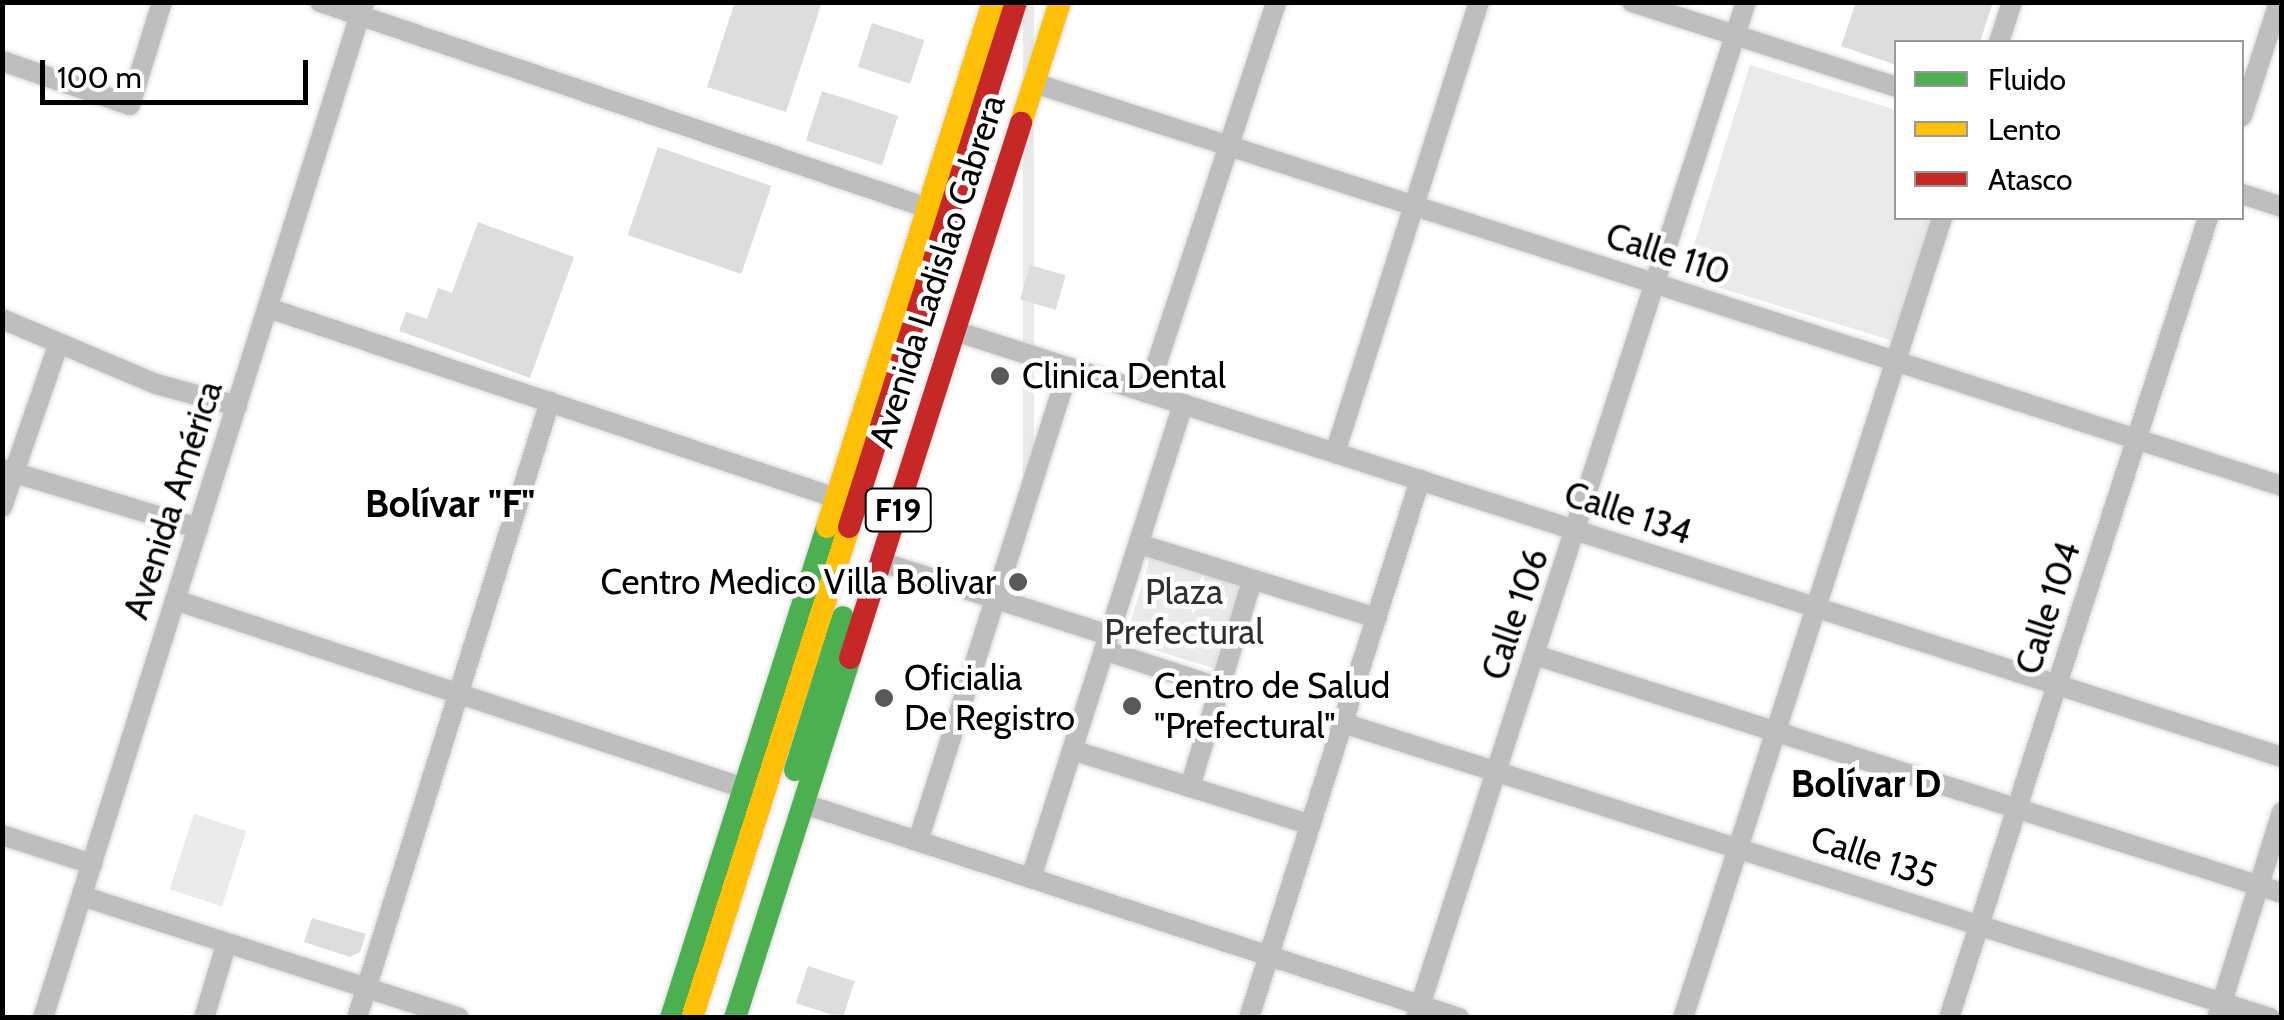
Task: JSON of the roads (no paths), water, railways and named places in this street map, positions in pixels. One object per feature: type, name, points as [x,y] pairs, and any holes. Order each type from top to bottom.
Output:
[{"type":"main road","name":"Avenida Ladislao Cabrera","points":[[671,1018],[993,2]]},
{"type":"main road","name":"Avenida Ladislao Cabrera","points":[[692,1018],[1016,2]]},
{"type":"main road","name":"Avenida Ladislao Cabrera","points":[[716,1018],[1038,2]]},
{"type":"main road","name":"Avenida Ladislao Cabrera","points":[[735,1018],[1060,2]]},
{"type":"street","points":[[2,61],[130,104],[162,2]]},
{"type":"street","points":[[320,2],[362,9],[928,208]]},
{"type":"street","points":[[1148,393],[1276,2]]},
{"type":"street","points":[[1335,453],[1479,2]]},
{"type":"street","points":[[1632,2],[1894,86]]},
{"type":"street","name":"Calle 106","points":[[1418,1011],[1746,2]]},
{"type":"street","points":[[2001,40],[2012,2]]},
{"type":"street","points":[[2244,110],[2279,2]]},
{"type":"street","name":"Avenida América","points":[[43,1018],[362,9]]},
{"type":"street","name":"Calle 110","points":[[1034,83],[2282,486]]},
{"type":"street","points":[[2244,195],[2282,207]]},
{"type":"street","points":[[1683,1018],[1941,220]]},
{"type":"street","name":"Calle 104","points":[[1949,1018],[2207,220]]},
{"type":"street","points":[[268,308],[836,498]]},
{"type":"street","points":[[2,320],[58,346],[236,406]]},
{"type":"street","name":"Calle 134","points":[[955,331],[2282,757]]},
{"type":"street","points":[[2,507],[8,470],[58,346]]},
{"type":"street","points":[[918,841],[1069,368]]},
{"type":"street","points":[[357,1018],[550,401]]},
{"type":"street","points":[[1031,878],[1184,404]]},
{"type":"street","points":[[8,470],[198,528]]},
{"type":"street","points":[[1249,1018],[1420,480]]},
{"type":"street","points":[[1138,544],[1377,618]]},
{"type":"street","points":[[881,562],[997,599],[1220,688]]},
{"type":"street","points":[[1190,787],[1252,580]]},
{"type":"street","points":[[175,600],[744,788]]},
{"type":"street","points":[[1535,655],[1777,728],[2282,892]]},
{"type":"street","name":"Calle 135","points":[[1344,722],[1979,925],[2219,1010],[2270,1018]]},
{"type":"street","points":[[1072,750],[1311,825]]},
{"type":"street","points":[[804,804],[1270,956],[1418,1011],[1459,1018]]},
{"type":"street","points":[[2219,1010],[2282,812]]},
{"type":"street","points":[[2,835],[92,864]]},
{"type":"street","points":[[82,896],[226,946],[458,1018]]},
{"type":"street","points":[[204,1018],[226,946]]},
{"type":"place","name":"Clinica Dental","points":[[1000,376]]},
{"type":"place","name":"Centro Medico Villa Bolivar","points":[[1018,582]]},
{"type":"place","name":"Oficialia De Registro","points":[[884,698]]},
{"type":"place","name":"Centro de Salud \"Prefectural\"","points":[[1132,706]]},
{"type":"district","name":"Bolívar \"F\"","points":[[450,504]]},
{"type":"district","name":"Bolívar D","points":[[1866,784]]},
{"type":"park label","name":"Plaza Prefectural","points":[[1184,612]]}]
